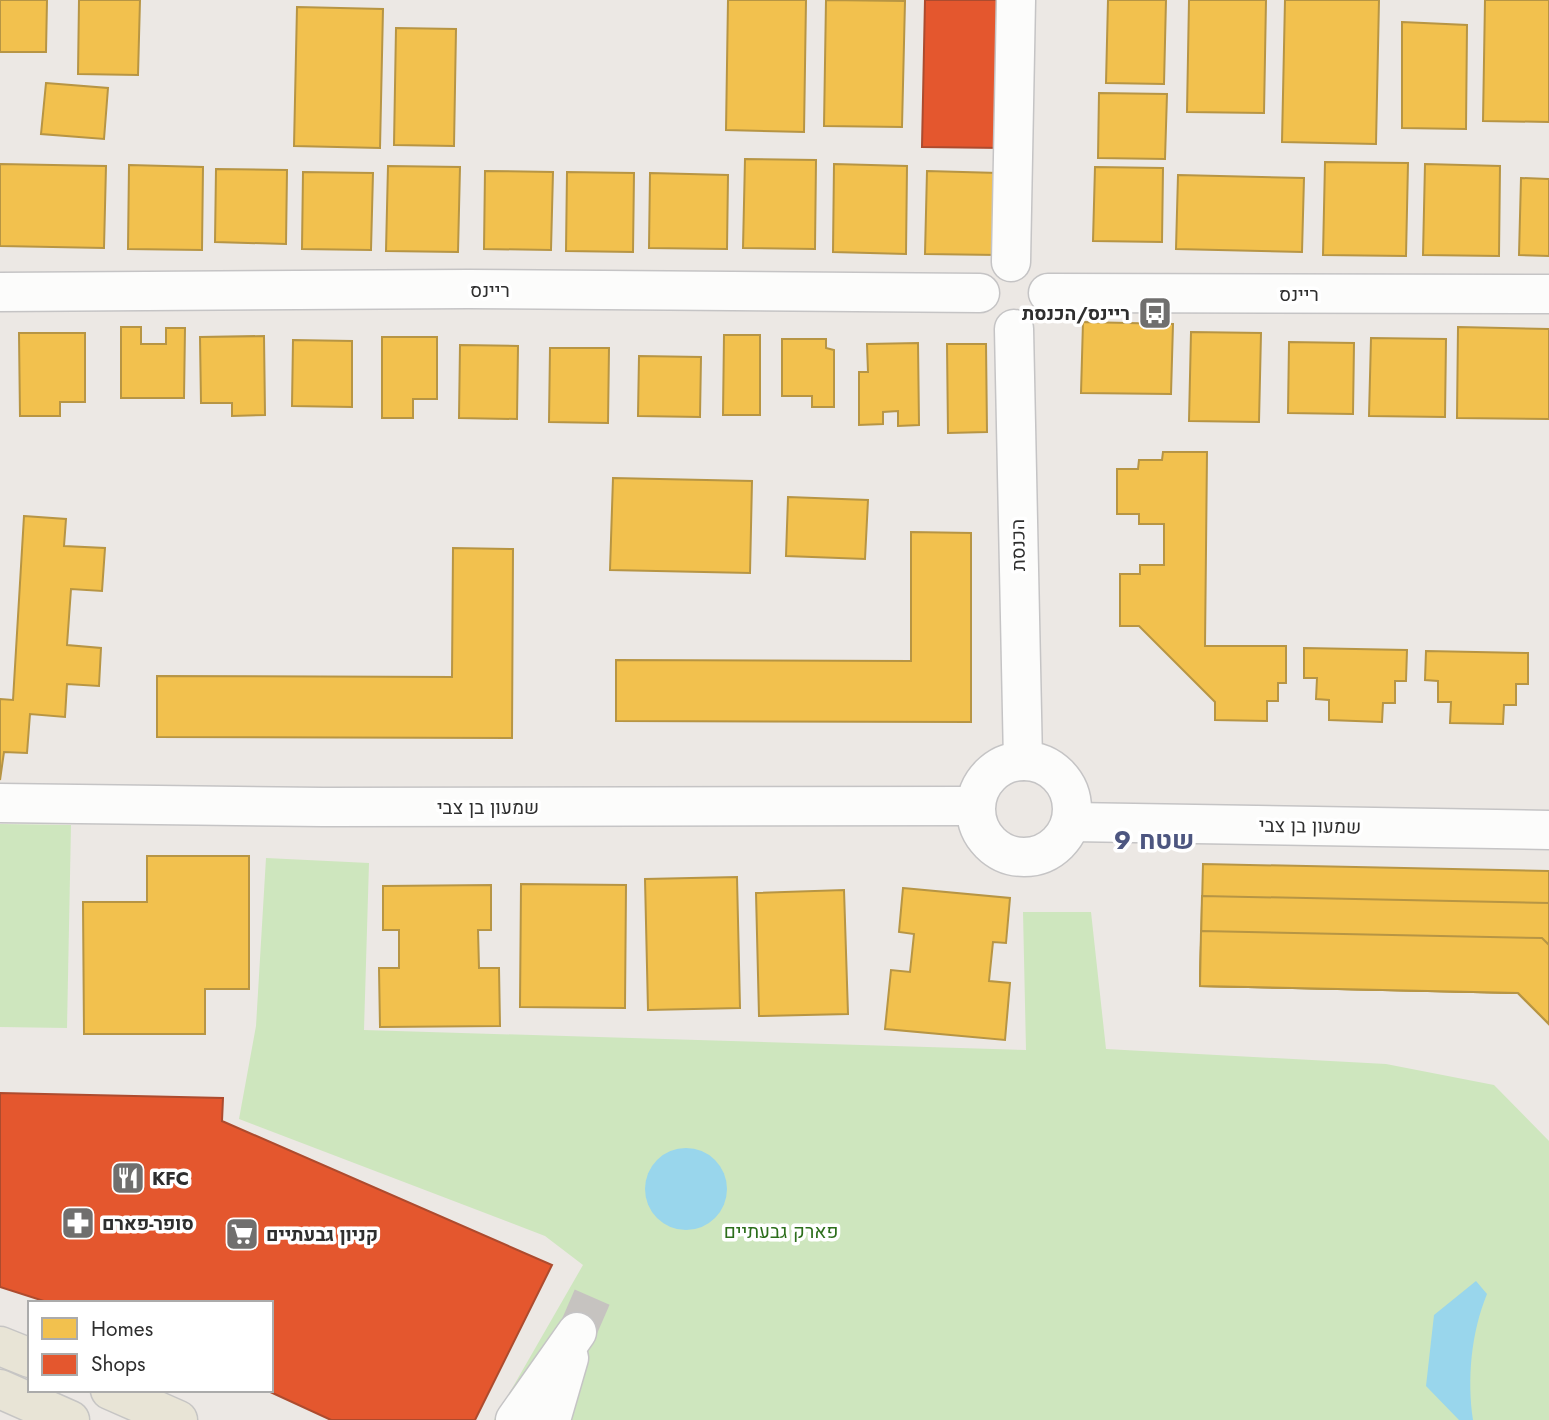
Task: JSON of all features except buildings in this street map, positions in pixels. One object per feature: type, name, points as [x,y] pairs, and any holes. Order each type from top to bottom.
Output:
[{"type":"main road","points":[[0,1346],[28,1357]]},
{"type":"main road","points":[[115,1392],[178,1420]]},
{"type":"main road","points":[[9,1393],[71,1420]]},
{"type":"street","points":[[1011,262],[1016,0]]},
{"type":"street","points":[[1011,262],[1025,263],[1045,280],[1047,307],[1039,319],[1028,327],[1014,329],[1000,326],[989,318],[982,306],[980,292],[990,271],[1011,262]]},
{"type":"street","name":"ריינס","points":[[0,292],[468,289],[980,292]]},
{"type":"street","name":"ריינס","points":[[1048,293],[1549,294]]},
{"type":"street","name":"הכנסת","points":[[1014,329],[1023,761]]},
{"type":"street","points":[[1023,761],[1048,766],[1061,776],[1069,790],[1073,806],[1072,822],[1065,837],[1054,848],[1040,855],[1016,857],[995,848],[984,836],[977,822],[975,806],[988,776],[1001,766],[1023,761]]},
{"type":"street","name":"שמעון בן צבי","points":[[0,803],[323,807],[975,806]]},
{"type":"street","name":"שמעון בן צבי","points":[[1072,822],[1549,830]]},
{"type":"street","points":[[514,1420],[577,1332],[551,1420]]},
{"type":"street","points":[[9,1393],[54,1420]]},
{"type":"green space","points":[[0,824],[71,825],[67,1028],[0,1027]]},
{"type":"green space","name":"פארק גבעתיים","points":[[266,858],[369,863],[364,1030],[1026,1050],[1023,912],[1091,912],[1106,1049],[1386,1064],[1494,1085],[1549,1141],[1549,1420],[494,1420],[583,1265],[545,1236],[239,1119],[256,1026]]},
{"type":"water","points":[[686,1148],[702,1151],[715,1160],[724,1173],[727,1189],[724,1205],[715,1218],[702,1227],[686,1230],[670,1227],[657,1218],[648,1205],[645,1189],[648,1173],[657,1160],[670,1151]]},
{"type":"water","points":[[1476,1281],[1487,1294],[1477,1324],[1472,1356],[1470,1388],[1473,1420],[1459,1420],[1426,1386],[1434,1315]]},
{"type":"tunnel","points":[[577,1332],[597,1286]]},
{"type":"place","name":"ריינס/הכנסת","points":[[1155,313]]},
{"type":"place","name":"KFC","points":[[128,1178]]},
{"type":"place","name":"סופר-פארם","points":[[78,1223]]},
{"type":"place","name":"קניון גבעתיים","points":[[242,1234]]},
{"type":"district","name":"שטח 9","points":[[1154,840]]}]
